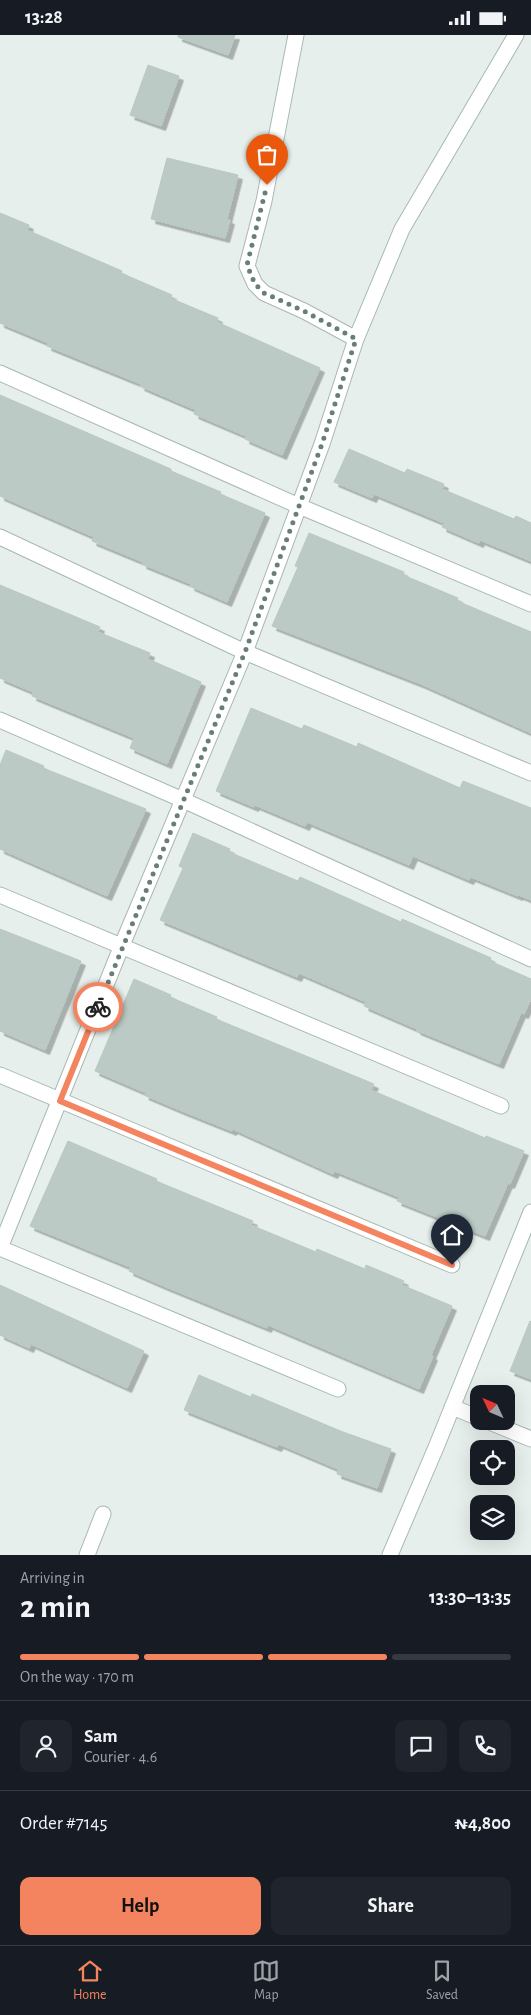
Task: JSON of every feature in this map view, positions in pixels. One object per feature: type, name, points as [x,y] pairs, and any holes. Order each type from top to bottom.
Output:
[{"type":"street","points":[[296,35],[264,201],[247,265],[255,284],[264,293],[304,311],[356,339]]},
{"type":"street","points":[[338,1389],[0,1248],[122,945],[245,652],[322,444],[356,339],[402,229],[516,35]]},
{"type":"street","points":[[0,373],[299,506],[531,604]]},
{"type":"street","points":[[0,537],[245,652],[531,773]]},
{"type":"street","points":[[0,720],[183,800],[531,959]]},
{"type":"street","points":[[0,895],[501,1106]]},
{"type":"street","points":[[0,1075],[452,1265]]},
{"type":"street","points":[[390,1555],[531,1212]]},
{"type":"street","points":[[452,1407],[470,1414]]},
{"type":"street","points":[[510,1430],[531,1439]]},
{"type":"street","points":[[86,1555],[103,1514]]},
{"type":"building","points":[[178,35],[235,35],[228,55],[178,37]]},
{"type":"building","points":[[148,65],[179,76],[161,126],[130,115]]},
{"type":"building","points":[[167,158],[238,175],[227,219],[230,220],[225,238],[151,219]]},
{"type":"building","points":[[0,213],[29,225],[27,230],[122,271],[121,273],[172,295],[170,298],[218,318],[217,322],[320,368],[282,455],[245,439],[246,436],[194,414],[196,410],[140,386],[141,384],[47,346],[48,343],[0,323]]},
{"type":"building","points":[[0,395],[171,469],[171,471],[221,492],[220,494],[265,513],[227,602],[190,586],[191,584],[142,564],[143,562],[92,541],[94,537],[0,496]]},
{"type":"building","points":[[349,449],[405,473],[407,469],[444,484],[442,489],[514,519],[516,516],[531,523],[531,561],[480,540],[479,543],[442,527],[444,523],[374,494],[372,498],[334,482]]},
{"type":"building","points":[[309,533],[404,572],[403,575],[458,598],[457,601],[531,632],[531,733],[421,684],[272,626],[298,567],[295,566]]},
{"type":"building","points":[[0,585],[100,627],[98,632],[150,653],[148,659],[201,682],[167,764],[130,748],[134,738],[32,696],[33,692],[0,678]]},
{"type":"building","points":[[251,708],[302,729],[304,725],[357,747],[358,743],[460,788],[463,781],[531,808],[531,900],[471,877],[469,880],[413,856],[409,865],[307,822],[305,826],[216,791]]},
{"type":"building","points":[[6,750],[44,766],[43,768],[146,809],[107,896],[0,849],[0,765]]},
{"type":"building","points":[[193,833],[230,849],[229,852],[298,881],[300,877],[401,922],[402,919],[491,958],[490,961],[531,979],[531,999],[524,1014],[521,1013],[499,1064],[416,1030],[364,1006],[366,1002],[299,973],[297,977],[160,920],[183,868],[179,866]]},
{"type":"building","points":[[0,929],[81,961],[45,1050],[0,1031]]},
{"type":"building","points":[[134,979],[217,1017],[216,1019],[374,1084],[371,1090],[485,1138],[486,1136],[524,1151],[485,1236],[397,1201],[399,1197],[335,1171],[333,1174],[233,1129],[232,1131],[144,1095],[146,1093],[95,1071]]},
{"type":"building","points":[[68,1141],[157,1179],[156,1181],[253,1221],[251,1225],[316,1252],[317,1249],[365,1269],[366,1265],[404,1281],[402,1285],[452,1306],[419,1389],[268,1325],[267,1328],[166,1287],[129,1271],[130,1267],[30,1226]]},
{"type":"building","points":[[0,1285],[144,1351],[127,1388],[31,1344],[29,1348],[0,1335]]},
{"type":"building","points":[[531,1322],[531,1379],[510,1371]]},
{"type":"building","points":[[199,1375],[251,1397],[252,1394],[343,1432],[391,1449],[377,1488],[337,1474],[338,1469],[279,1444],[277,1447],[184,1410]]},
{"type":"way so far","points":[[98,1007],[122,945],[245,652],[322,444],[356,339],[304,311],[264,293],[255,284],[247,265],[267,185]]},
{"type":"route","points":[[98,1007],[60,1101],[452,1265]]}]
